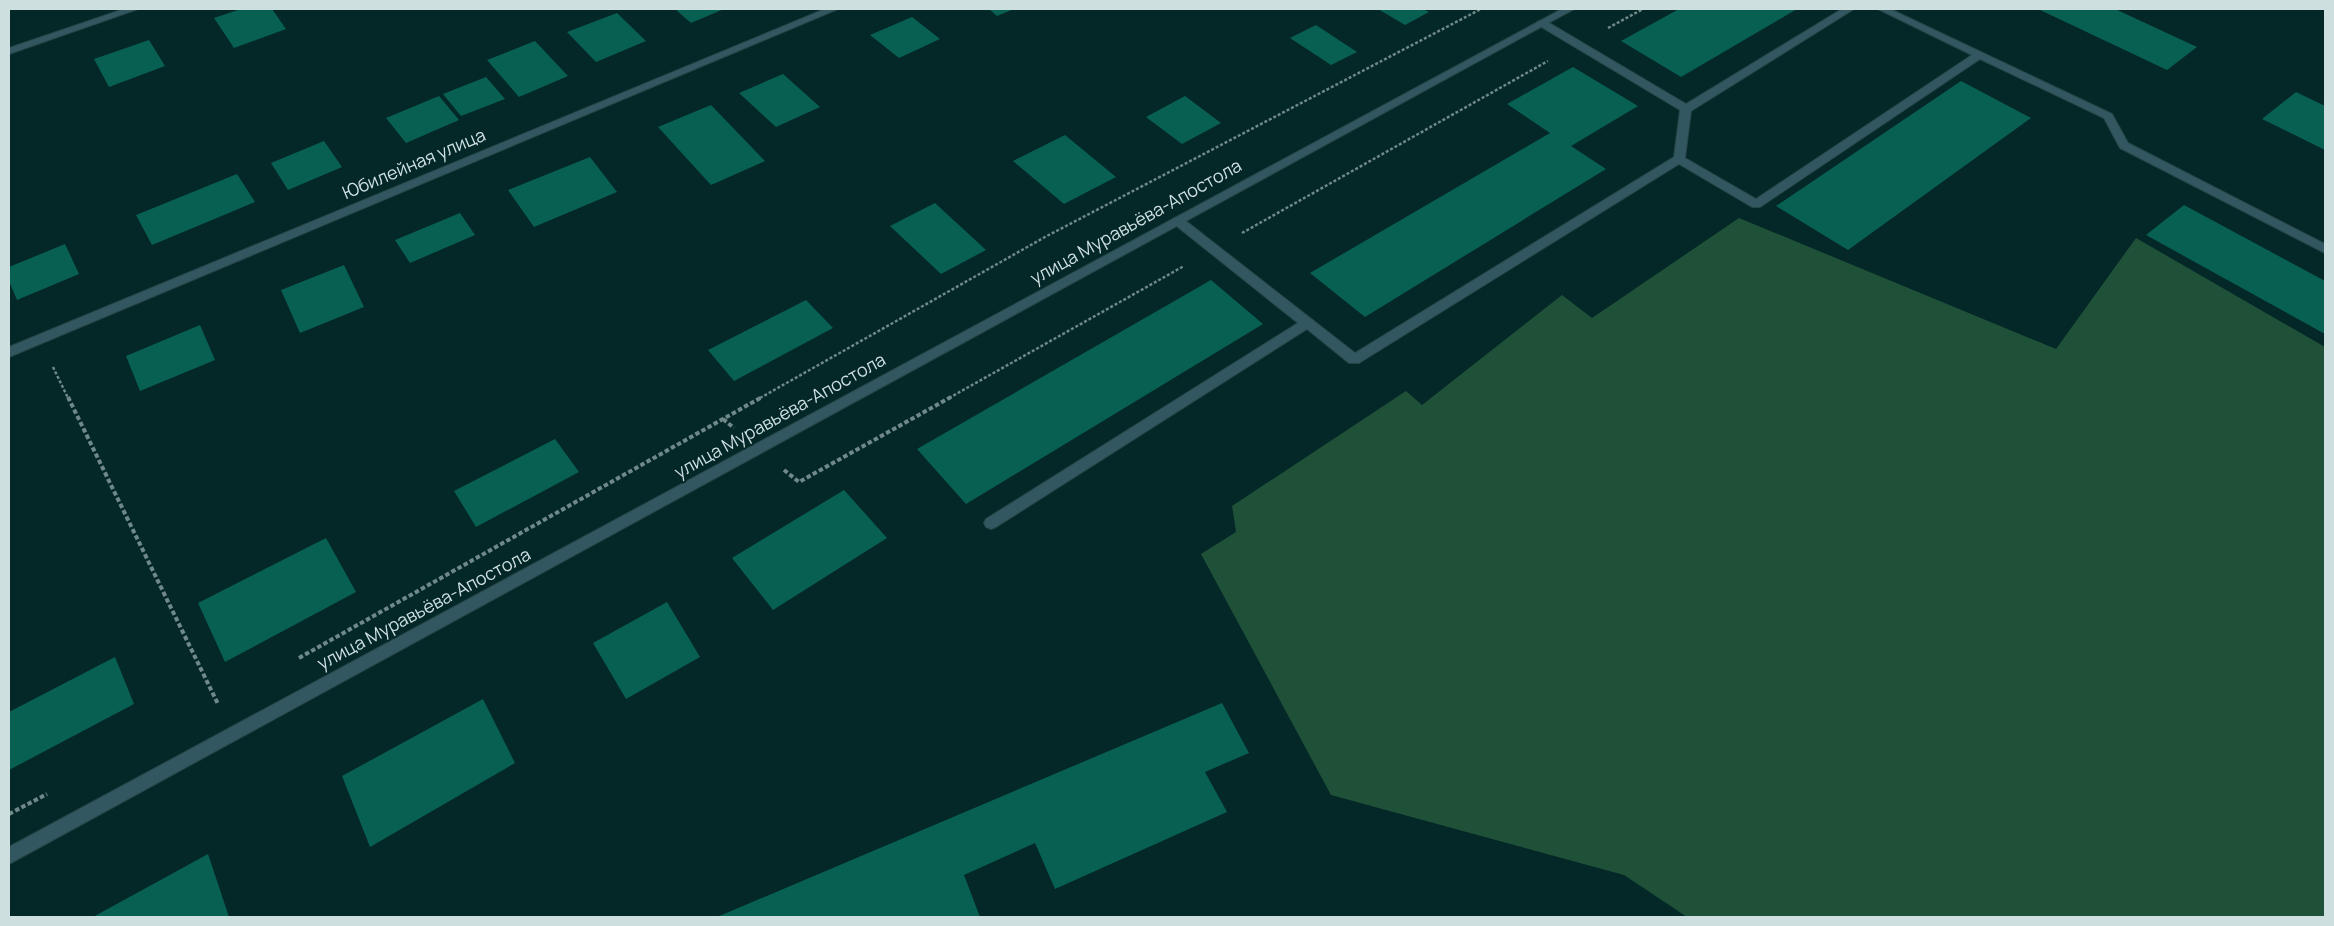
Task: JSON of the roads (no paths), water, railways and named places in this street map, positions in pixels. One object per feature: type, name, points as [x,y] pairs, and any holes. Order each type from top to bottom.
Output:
[{"type":"street","points":[[9,51],[133,9]]},
{"type":"street","name":"Юбилейная улица","points":[[9,352],[833,9]]},
{"type":"street","name":"улица Муравьёва-Апостола","points":[[9,856],[1569,9]]},
{"type":"street","points":[[1686,109],[1849,9]]},
{"type":"street","points":[[1882,9],[2108,116],[2124,145],[2325,249]]},
{"type":"street","points":[[1542,23],[1686,109]]},
{"type":"street","points":[[1679,159],[1756,204],[1980,55]]},
{"type":"street","points":[[1679,159],[1686,109]]},
{"type":"street","points":[[1178,221],[1354,360],[1679,159]]},
{"type":"street","points":[[991,523],[1307,323]]}]
